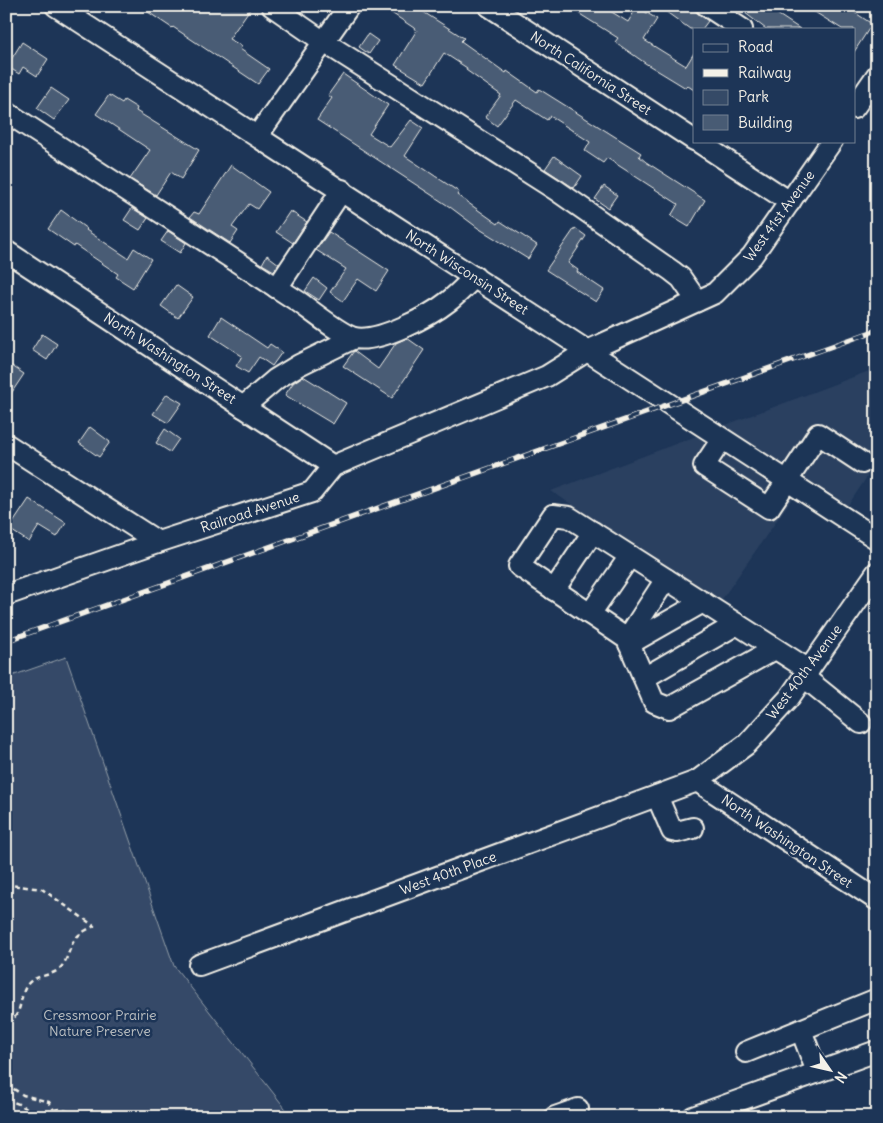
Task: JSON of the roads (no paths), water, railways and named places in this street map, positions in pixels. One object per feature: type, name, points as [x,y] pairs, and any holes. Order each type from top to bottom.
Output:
[{"type":"street","name":"North Wisconsin Street","points":[[56,6],[258,135],[877,540]]},
{"type":"street","points":[[272,6],[324,42],[556,190],[681,278],[697,301]]},
{"type":"street","points":[[258,135],[349,6]]},
{"type":"street","name":"North California Street","points":[[489,6],[693,138]]},
{"type":"street","points":[[706,6],[740,28]]},
{"type":"street","points":[[856,104],[877,75]]},
{"type":"street","points":[[6,112],[342,332],[354,338]]},
{"type":"street","name":"North California Street","points":[[699,142],[790,202]]},
{"type":"street","name":"West 41st Avenue","points":[[587,351],[715,293],[752,256],[831,142]]},
{"type":"street","points":[[277,288],[342,190]]},
{"type":"street","name":"North Washington Street","points":[[6,251],[333,466]]},
{"type":"street","points":[[243,407],[276,379],[354,338],[374,337],[407,326],[449,302],[474,277]]},
{"type":"street","name":"Railroad Avenue","points":[[6,596],[158,542],[312,492],[333,466],[547,376],[587,351]]},
{"type":"street","points":[[722,439],[704,466],[769,508],[818,434],[862,463]]},
{"type":"street","points":[[6,444],[158,542]]},
{"type":"street","points":[[776,648],[669,708],[654,702],[628,641],[519,566],[553,515],[569,517],[776,648],[861,723]]},
{"type":"street","points":[[554,590],[593,532]]},
{"type":"street","points":[[590,614],[630,556]]},
{"type":"street","name":"West 40th Avenue","points":[[698,781],[747,744],[789,698],[877,572]]},
{"type":"street","points":[[628,641],[666,578]]},
{"type":"street","points":[[628,641],[702,602]]},
{"type":"street","points":[[644,678],[737,624]]},
{"type":"street","name":"North Washington Street","points":[[698,781],[877,900]]},
{"type":"street","name":"West 40th Place","points":[[199,965],[698,781]]},
{"type":"street","points":[[657,796],[672,830],[677,832],[693,828]]},
{"type":"street","points":[[746,1052],[877,999]]},
{"type":"street","points":[[801,1030],[817,1072]]},
{"type":"street","points":[[693,1117],[877,1051]]},
{"type":"street","points":[[555,1117],[578,1109]]},
{"type":"railway","points":[[6,641],[877,330]]},
{"type":"park label","name":"Cressmoor Prairie Nature Preserve","points":[[100,1024]]}]
